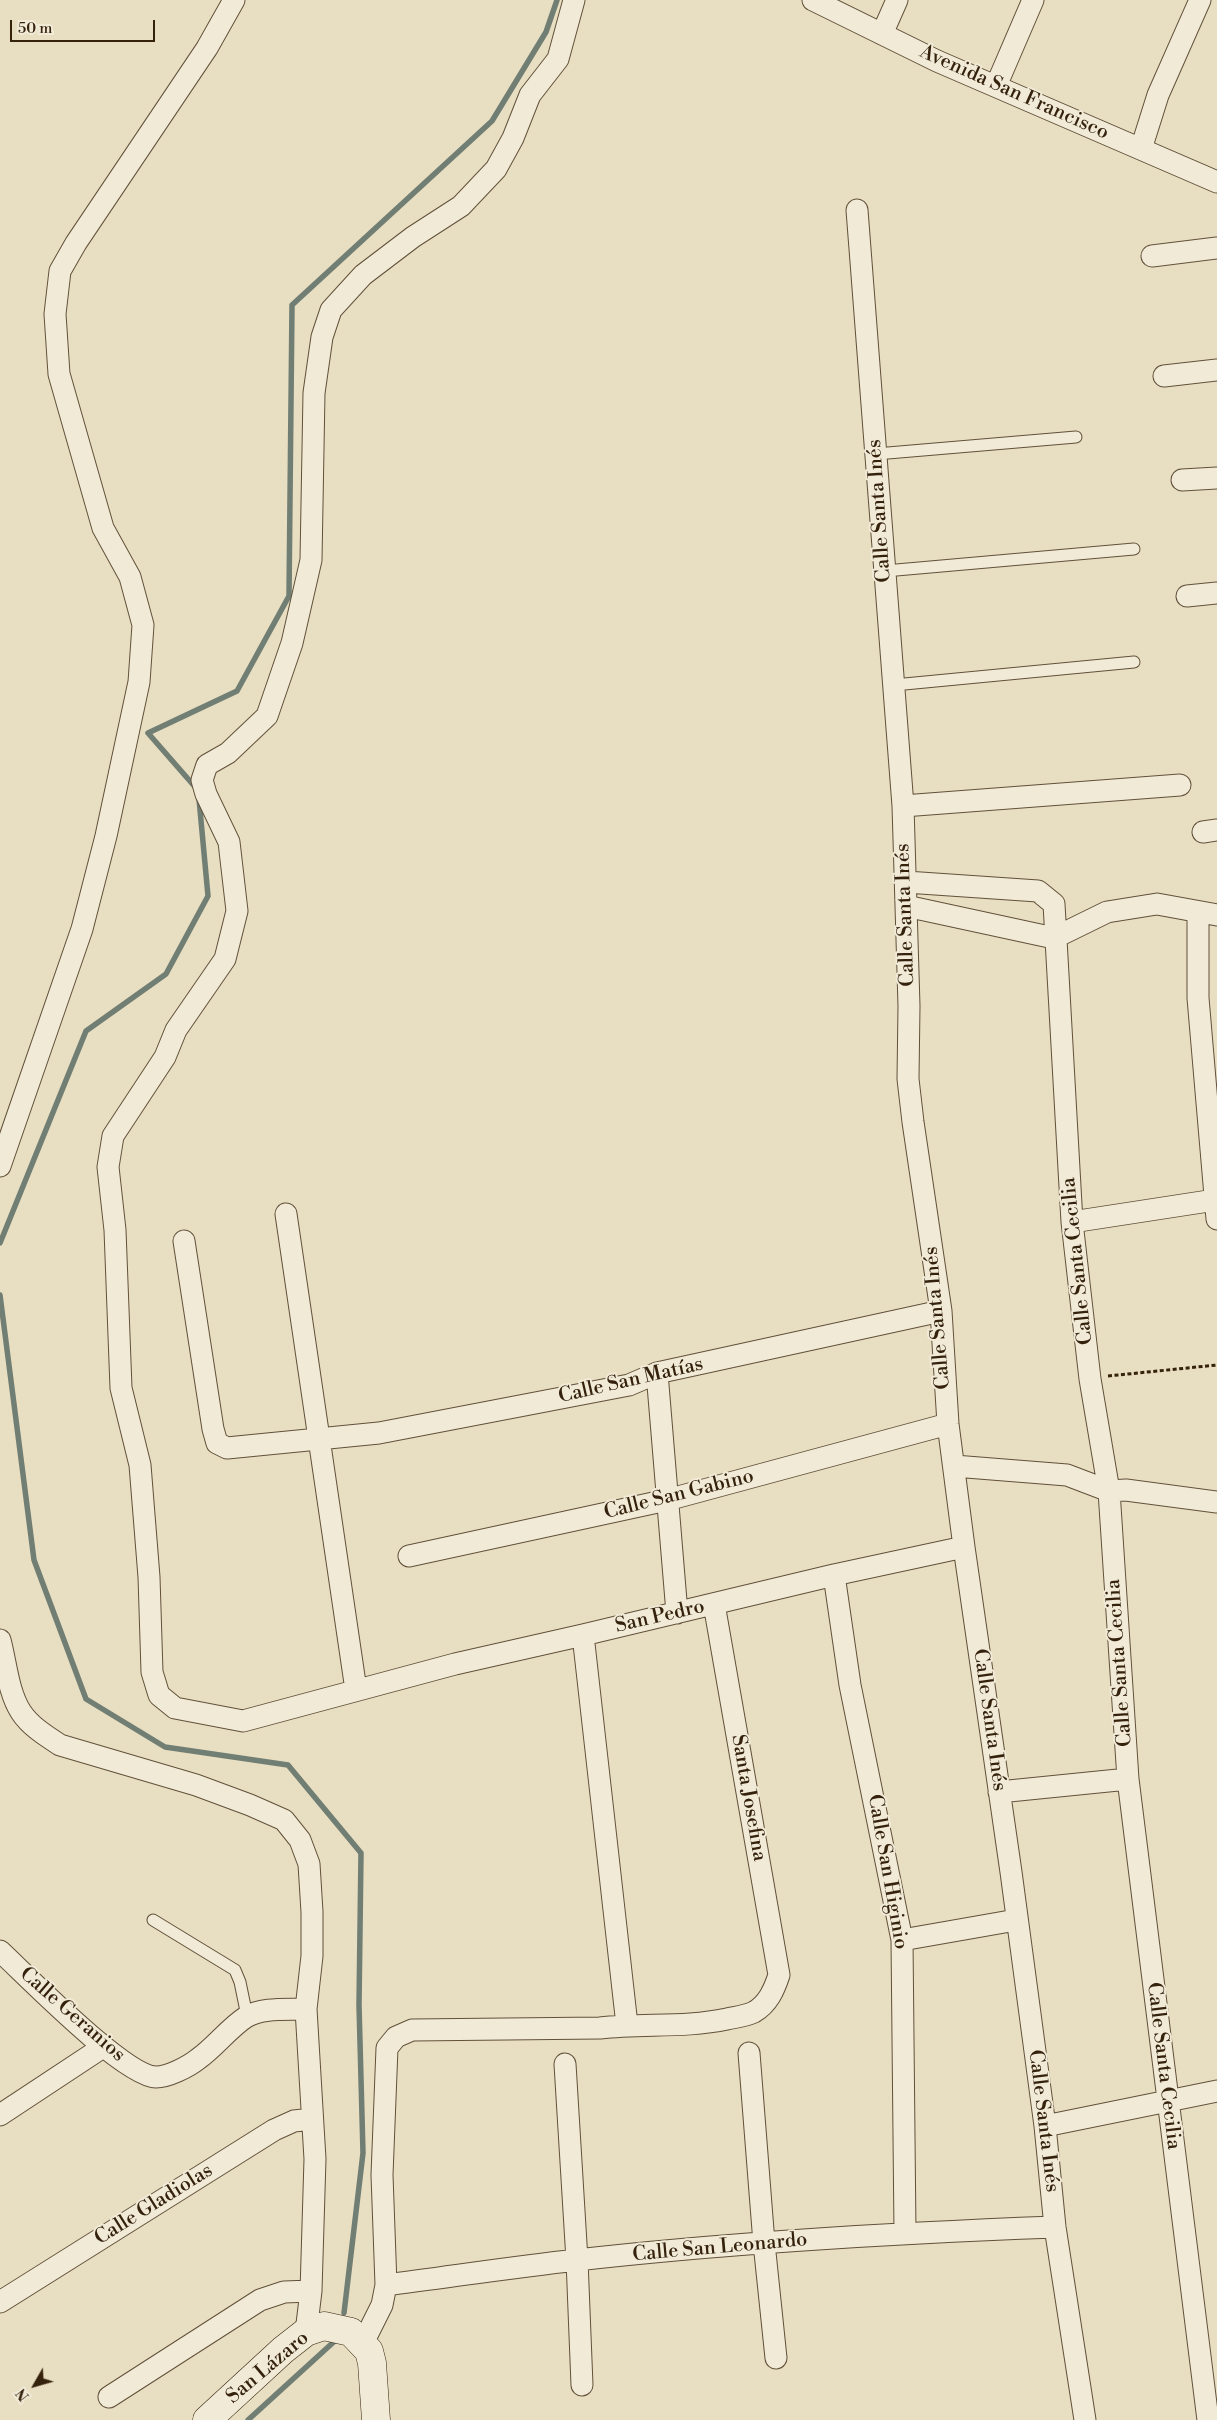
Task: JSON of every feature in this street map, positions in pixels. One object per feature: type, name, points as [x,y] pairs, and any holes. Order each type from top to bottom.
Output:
[{"type":"main road","name":"San Lázaro","points":[[207,2420],[306,2332],[324,2326],[349,2334]]},
{"type":"main road","points":[[349,2334],[369,2351],[372,2363],[376,2420]]},
{"type":"street","points":[[0,1166],[82,930],[106,836],[139,682],[142,644],[143,625],[130,576],[103,528],[59,374],[55,314],[60,271],[76,243],[207,48],[234,0]]},
{"type":"street","name":"San Pedro","points":[[574,0],[558,59],[530,95],[513,138],[496,169],[461,206],[413,237],[363,275],[331,310],[322,337],[314,393],[311,560],[292,643],[267,716],[228,753],[207,765],[202,780],[206,794],[229,842],[237,911],[225,959],[176,1030],[165,1057],[113,1136],[108,1167],[115,1230],[121,1388],[140,1465],[149,1577],[152,1672],[159,1694],[175,1708],[242,1721],[454,1664],[583,1636],[834,1574],[964,1546]]},
{"type":"street","name":"Avenida San Francisco","points":[[812,0],[996,86],[1217,182]]},
{"type":"street","points":[[882,34],[898,0]]},
{"type":"street","points":[[996,86],[1033,0]]},
{"type":"street","points":[[1141,149],[1158,95],[1200,0]]},
{"type":"street","name":"Calle Santa Inés","points":[[857,210],[903,806],[906,882],[908,1079],[912,1122],[941,1312],[948,1424],[964,1546],[1045,2126],[1056,2227],[1085,2420]]},
{"type":"street","points":[[1152,256],[1217,248]]},
{"type":"street","points":[[1164,376],[1217,370]]},
{"type":"street","points":[[1182,480],[1217,478]]},
{"type":"street","points":[[1187,596],[1217,593]]},
{"type":"street","points":[[903,806],[1180,785]]},
{"type":"street","name":"Calle Santa Cecilia","points":[[906,882],[1038,891],[1054,904],[1054,938],[1072,1222],[1090,1379],[1108,1491],[1128,1779],[1208,2420]]},
{"type":"street","points":[[906,906],[1054,938],[1107,912],[1157,904],[1208,913],[1198,998],[1208,1028],[1216,1209],[1072,1222]]},
{"type":"street","points":[[286,1214],[356,1690]]},
{"type":"street","name":"Calle San Matías","points":[[184,1241],[212,1430],[217,1443],[227,1448],[379,1433],[629,1385],[657,1373],[941,1312]]},
{"type":"street","points":[[657,1373],[677,1613]]},
{"type":"street","name":"Calle San Gabino","points":[[409,1556],[668,1500],[948,1424]]},
{"type":"street","points":[[954,1466],[1067,1475],[1108,1491],[1126,1490],[1217,1502]]},
{"type":"street","name":"Calle San Higinio","points":[[834,1574],[850,1684],[902,1940],[905,2233]]},
{"type":"street","name":"Santa Josefina","points":[[627,2025],[704,2024],[753,2012],[765,2004],[774,1991],[779,1975],[714,1604]]},
{"type":"street","points":[[349,2334],[382,2305],[386,2285],[382,2174],[386,2106],[385,2072],[387,2048],[396,2037],[412,2030],[600,2028],[627,2025],[583,1636]]},
{"type":"street","points":[[0,1640],[15,1700],[21,1713],[40,1732],[60,1745],[196,1785],[284,1820],[300,1840],[309,1864],[312,1956],[306,2009],[315,2159],[311,2291],[306,2332]]},
{"type":"street","points":[[999,1792],[1128,1779]]},
{"type":"street","points":[[902,1940],[1016,1920]]},
{"type":"street","name":"Calle Geranios","points":[[0,1951],[103,2047],[138,2070],[156,2077],[175,2071],[196,2060],[247,2016],[270,2010],[306,2009]]},
{"type":"street","points":[[0,2115],[103,2047]]},
{"type":"street","points":[[749,2053],[764,2243],[776,2358]]},
{"type":"street","points":[[564,2064],[577,2260],[582,2384]]},
{"type":"street","points":[[1045,2126],[1217,2091]]},
{"type":"street","name":"Calle Gladiolas","points":[[0,2302],[274,2130],[294,2121],[312,2119]]},
{"type":"street","name":"Calle San Leonardo","points":[[386,2285],[577,2260],[764,2243],[905,2233],[1056,2227]]},
{"type":"street","points":[[109,2397],[260,2300],[284,2292],[311,2291]]},
{"type":"lane","points":[[876,454],[1076,437]]},
{"type":"lane","points":[[885,571],[1134,549]]},
{"type":"lane","points":[[894,685],[1134,662]]},
{"type":"lane","points":[[153,1920],[235,1970],[240,1982],[247,2016]]},
{"type":"path","points":[[1090,1379],[1217,1365]]},
{"type":"waterway","points":[[196,788],[148,733],[237,691],[289,596],[292,305],[492,121],[546,32],[557,0]]},
{"type":"waterway","points":[[0,1243],[86,1031],[166,974],[208,896],[199,799]]},
{"type":"waterway","points":[[0,1295],[34,1560],[86,1699],[165,1747],[288,1765],[361,1853],[359,2005],[363,2153],[344,2313]]},
{"type":"waterway","points":[[248,2420],[338,2338]]}]
